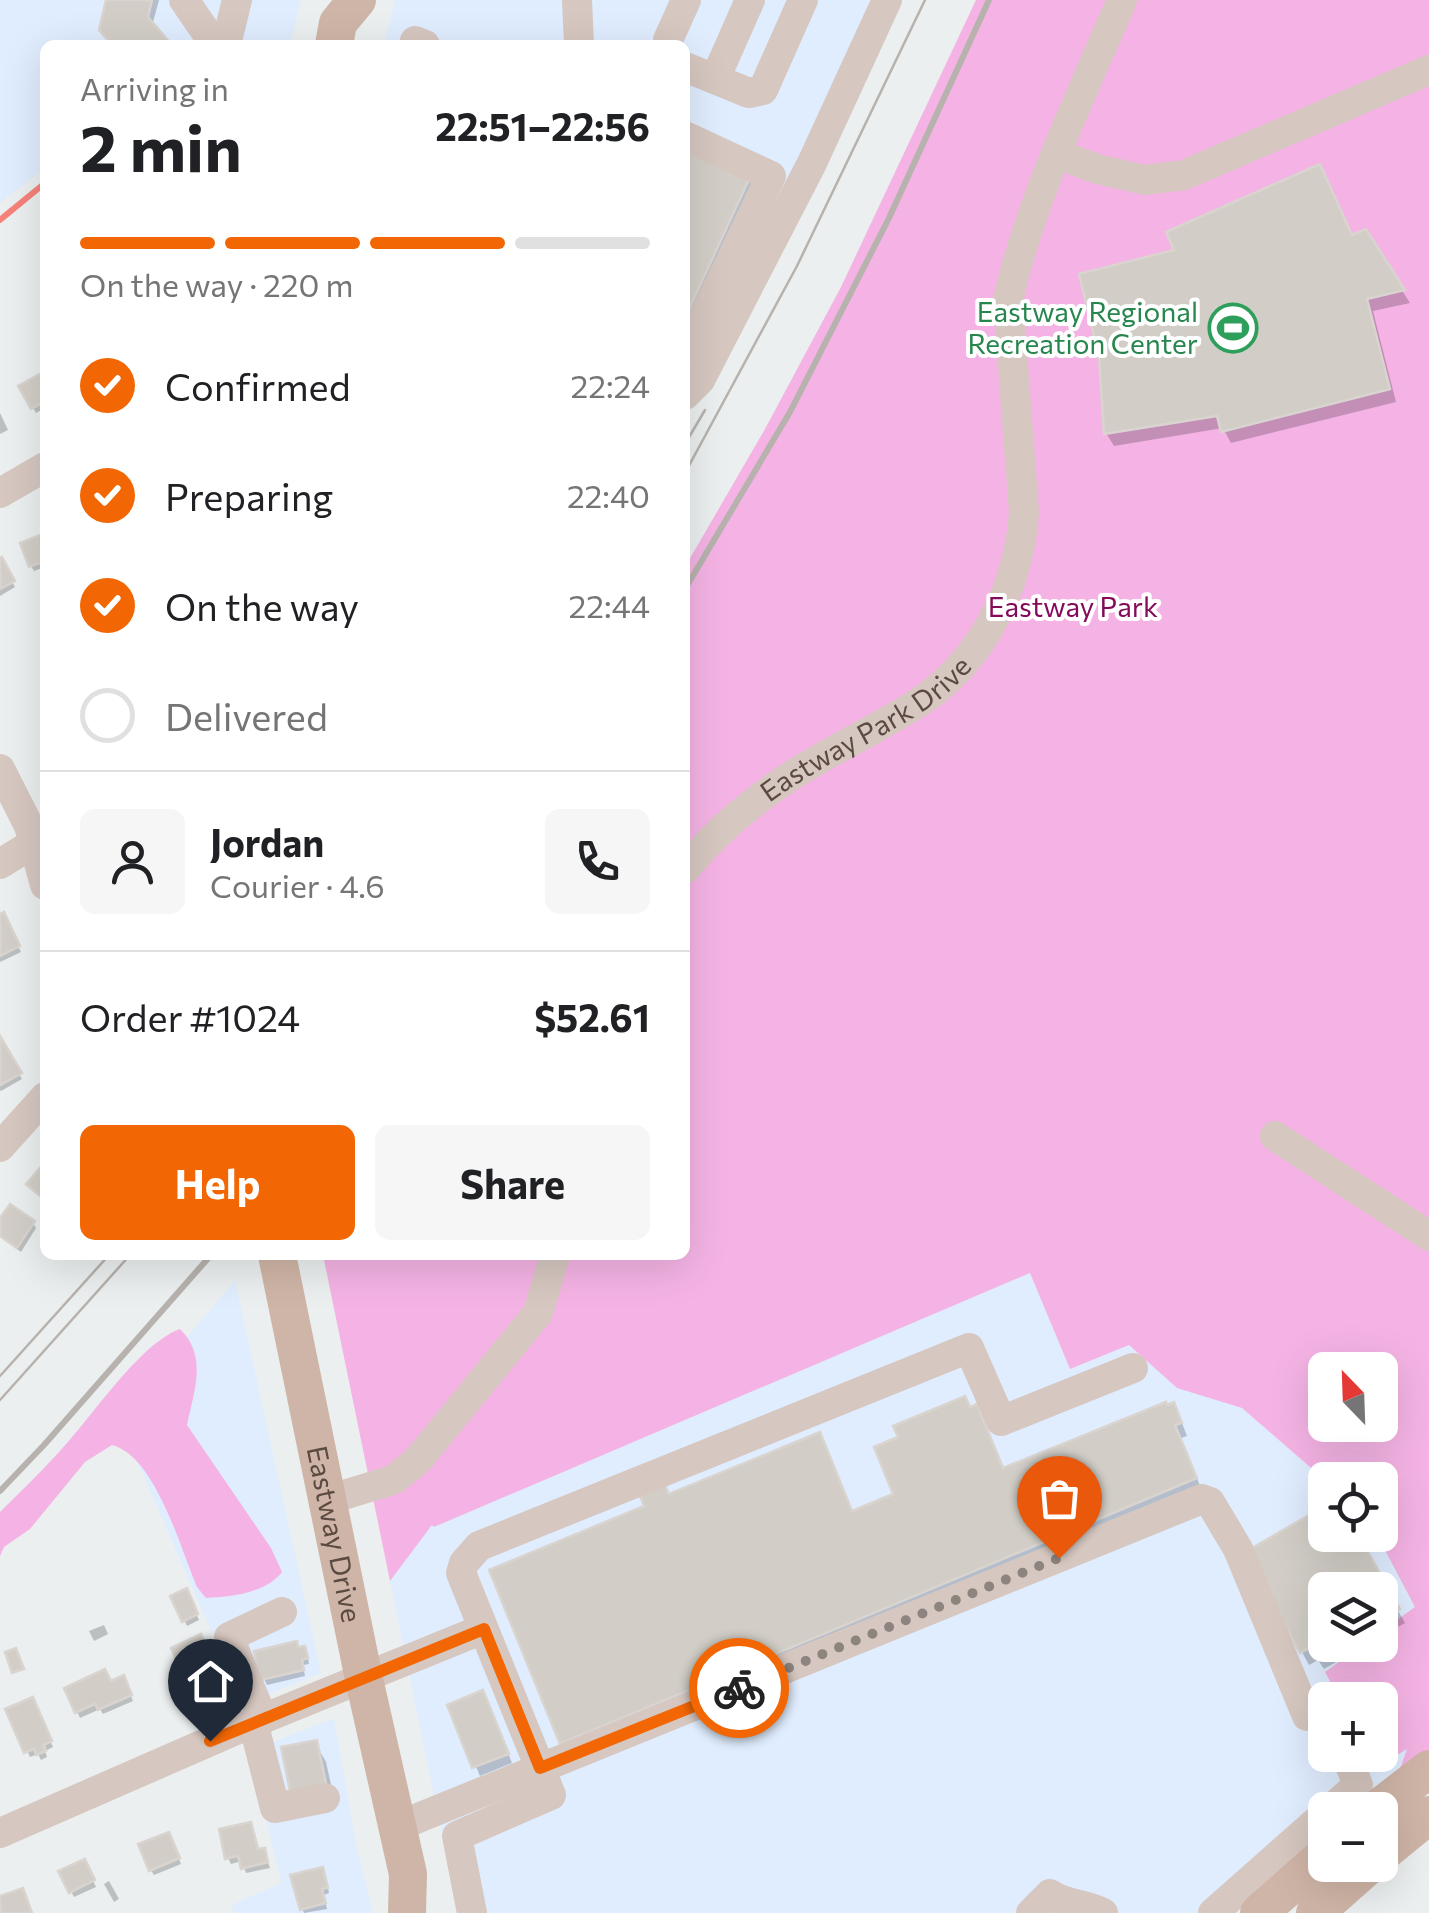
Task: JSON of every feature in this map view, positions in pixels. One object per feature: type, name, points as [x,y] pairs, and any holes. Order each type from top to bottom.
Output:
[{"type":"main road","name":"Eastway Drive","points":[[279,1260],[408,1874],[407,1913]]},
{"type":"main road","points":[[1398,1793],[1429,1769]]},
{"type":"main road","points":[[1398,1840],[1429,1814]]},
{"type":"main road","points":[[1259,1913],[1308,1870]]},
{"type":"main road","name":"Eastway Drive","points":[[408,1874],[436,1913]]},
{"type":"main road","points":[[1315,1913],[1350,1882]]},
{"type":"street","points":[[184,0],[212,40]]},
{"type":"street","points":[[227,40],[237,0]]},
{"type":"street","points":[[576,0],[578,40]]},
{"type":"street","points":[[668,40],[686,0]]},
{"type":"street","points":[[715,80],[750,0]]},
{"type":"street","points":[[690,69],[749,94],[762,90],[803,0]]},
{"type":"street","points":[[690,390],[700,380],[812,163],[887,0]]},
{"type":"street","name":"Eastway Park Drive","points":[[690,863],[727,822],[752,802],[925,698],[978,645],[1005,598],[1018,562],[1024,512],[1008,300],[1057,154],[1122,0]]},
{"type":"street","points":[[1057,154],[1097,169],[1145,180],[1184,175],[1429,70]]},
{"type":"street","points":[[690,138],[772,176],[690,346]]},
{"type":"street","points":[[0,493],[40,470]]},
{"type":"street","points":[[0,770],[34,842],[40,865]]},
{"type":"street","points":[[0,864],[34,842]]},
{"type":"street","points":[[0,1147],[40,1103]]},
{"type":"street","points":[[1275,1136],[1429,1236]]},
{"type":"street","points":[[327,1500],[392,1480],[416,1461],[538,1313],[554,1260]]},
{"type":"street","points":[[472,1913],[457,1836],[551,1795],[460,1574],[464,1562],[479,1546],[968,1348],[1002,1421],[1133,1368]]},
{"type":"street","points":[[396,1827],[1202,1499],[1210,1502],[1238,1550],[1308,1716]]},
{"type":"street","points":[[282,1612],[229,1637],[258,1720],[276,1808],[325,1798]]},
{"type":"street","points":[[0,1832],[258,1720],[484,1629]]},
{"type":"street","points":[[1213,1913],[1308,1830]]},
{"type":"street","points":[[1032,1913],[1050,1894],[1103,1913]]},
{"type":"shaded area","points":[[0,0],[301,0],[291,40],[40,40],[40,172],[0,203]]},
{"type":"shaded area","points":[[395,0],[881,0],[792,193],[690,354],[690,40],[385,40]]},
{"type":"shaded area","points":[[690,1256],[1429,1266],[1429,1692],[1396,1780],[1382,1792],[1308,1792],[1308,1858],[1247,1913],[458,1913],[390,1581],[629,1260],[690,1260]]},
{"type":"shaded area","points":[[235,1281],[321,1673],[243,1704],[118,1417]]},
{"type":"shaded area","points":[[334,1718],[356,1844],[373,1913],[235,1913],[231,1905],[281,1883],[251,1751]]},
{"type":"green space","name":"Eastway Park","points":[[976,0],[1429,0],[1429,1756],[1396,1780],[1407,1749],[1398,1755],[1398,1682],[1330,1682],[1325,1672],[1339,1662],[1398,1662],[1398,1619],[1415,1607],[1386,1552],[1398,1552],[1398,1462],[1308,1462],[1308,1465],[1242,1408],[1177,1388],[1129,1345],[1070,1369],[1030,1273],[432,1525],[390,1581],[324,1260],[690,1260],[690,558],[841,287]]},
{"type":"green space","points":[[180,1329],[194,1351],[197,1374],[187,1425],[271,1548],[282,1572],[258,1589],[206,1598],[197,1587],[153,1484],[141,1466],[112,1445],[85,1462],[30,1529],[4,1547],[0,1556],[0,1512],[60,1451],[133,1365]]},
{"type":"building","points":[[106,0],[152,0],[148,17],[168,40],[108,40],[99,30]]},
{"type":"building","points":[[690,147],[752,173],[690,307]]},
{"type":"building","name":"Eastway Regional Recreation Center","points":[[1320,164],[1352,235],[1366,229],[1405,290],[1367,299],[1390,389],[1221,432],[1217,416],[1104,434],[1099,357],[1079,274],[1174,250],[1166,232]]},
{"type":"building","points":[[40,374],[40,404],[31,409],[18,386]]},
{"type":"building","points":[[40,535],[40,563],[29,567],[20,543]]},
{"type":"building","points":[[0,558],[15,581],[0,589]]},
{"type":"building","points":[[4,912],[20,946],[0,956],[0,914]]},
{"type":"building","points":[[0,1036],[22,1073],[0,1085]]},
{"type":"building","points":[[40,1168],[40,1196],[26,1184]]},
{"type":"building","points":[[10,1204],[35,1221],[17,1248],[0,1236],[0,1218]]},
{"type":"building","points":[[965,1396],[970,1407],[977,1404],[1003,1468],[1174,1402],[1182,1423],[1175,1425],[1197,1478],[560,1744],[489,1570],[644,1506],[640,1496],[665,1485],[669,1494],[820,1432],[852,1511],[893,1494],[874,1447],[898,1437],[893,1426]]},
{"type":"building","points":[[1308,1516],[1308,1552],[1368,1552],[1379,1572],[1308,1572],[1308,1649],[1300,1653],[1245,1552]]},
{"type":"building","points":[[187,1588],[198,1614],[182,1622],[170,1596]]},
{"type":"building","points":[[201,1634],[216,1677],[189,1688],[171,1648]]},
{"type":"building","points":[[297,1641],[298,1647],[305,1646],[308,1658],[302,1660],[304,1670],[261,1680],[254,1651]]},
{"type":"building","points":[[16,1648],[24,1669],[12,1673],[5,1652]]},
{"type":"building","points":[[105,1669],[111,1681],[124,1675],[132,1695],[98,1710],[95,1704],[75,1713],[64,1688]]},
{"type":"building","points":[[483,1690],[509,1754],[472,1768],[447,1705]]},
{"type":"building","points":[[33,1697],[52,1741],[44,1745],[46,1751],[36,1755],[34,1749],[24,1753],[5,1709]]},
{"type":"building","points":[[317,1740],[327,1788],[291,1796],[281,1747]]},
{"type":"building","points":[[251,1822],[258,1849],[265,1848],[268,1862],[241,1869],[238,1856],[225,1859],[219,1829]]},
{"type":"building","points":[[169,1832],[180,1858],[149,1871],[138,1844]]},
{"type":"building","points":[[85,1859],[95,1880],[69,1893],[58,1871]]},
{"type":"building","points":[[323,1867],[328,1888],[322,1889],[326,1903],[300,1910],[290,1875]]},
{"type":"building","points":[[23,1888],[32,1913],[1,1913],[0,1896]]},
{"type":"waterway","points":[[0,220],[40,187]]},
{"type":"tram line","points":[[690,464],[797,266],[925,0]]},
{"type":"tram line","points":[[690,436],[705,410]]},
{"type":"tram line","points":[[0,1376],[104,1260]]},
{"type":"tram line","points":[[0,1400],[126,1260]]},
{"type":"railway","points":[[690,581],[790,412],[889,218],[989,0]]},
{"type":"railway","points":[[0,1491],[207,1260]]},
{"type":"way so far","points":[[739,1688],[1059,1558]]},
{"type":"place","name":"Eastway Regional Recreation Center","points":[[1233,328]]},
{"type":"route","points":[[210,1741],[484,1629],[540,1768],[739,1688]]}]
